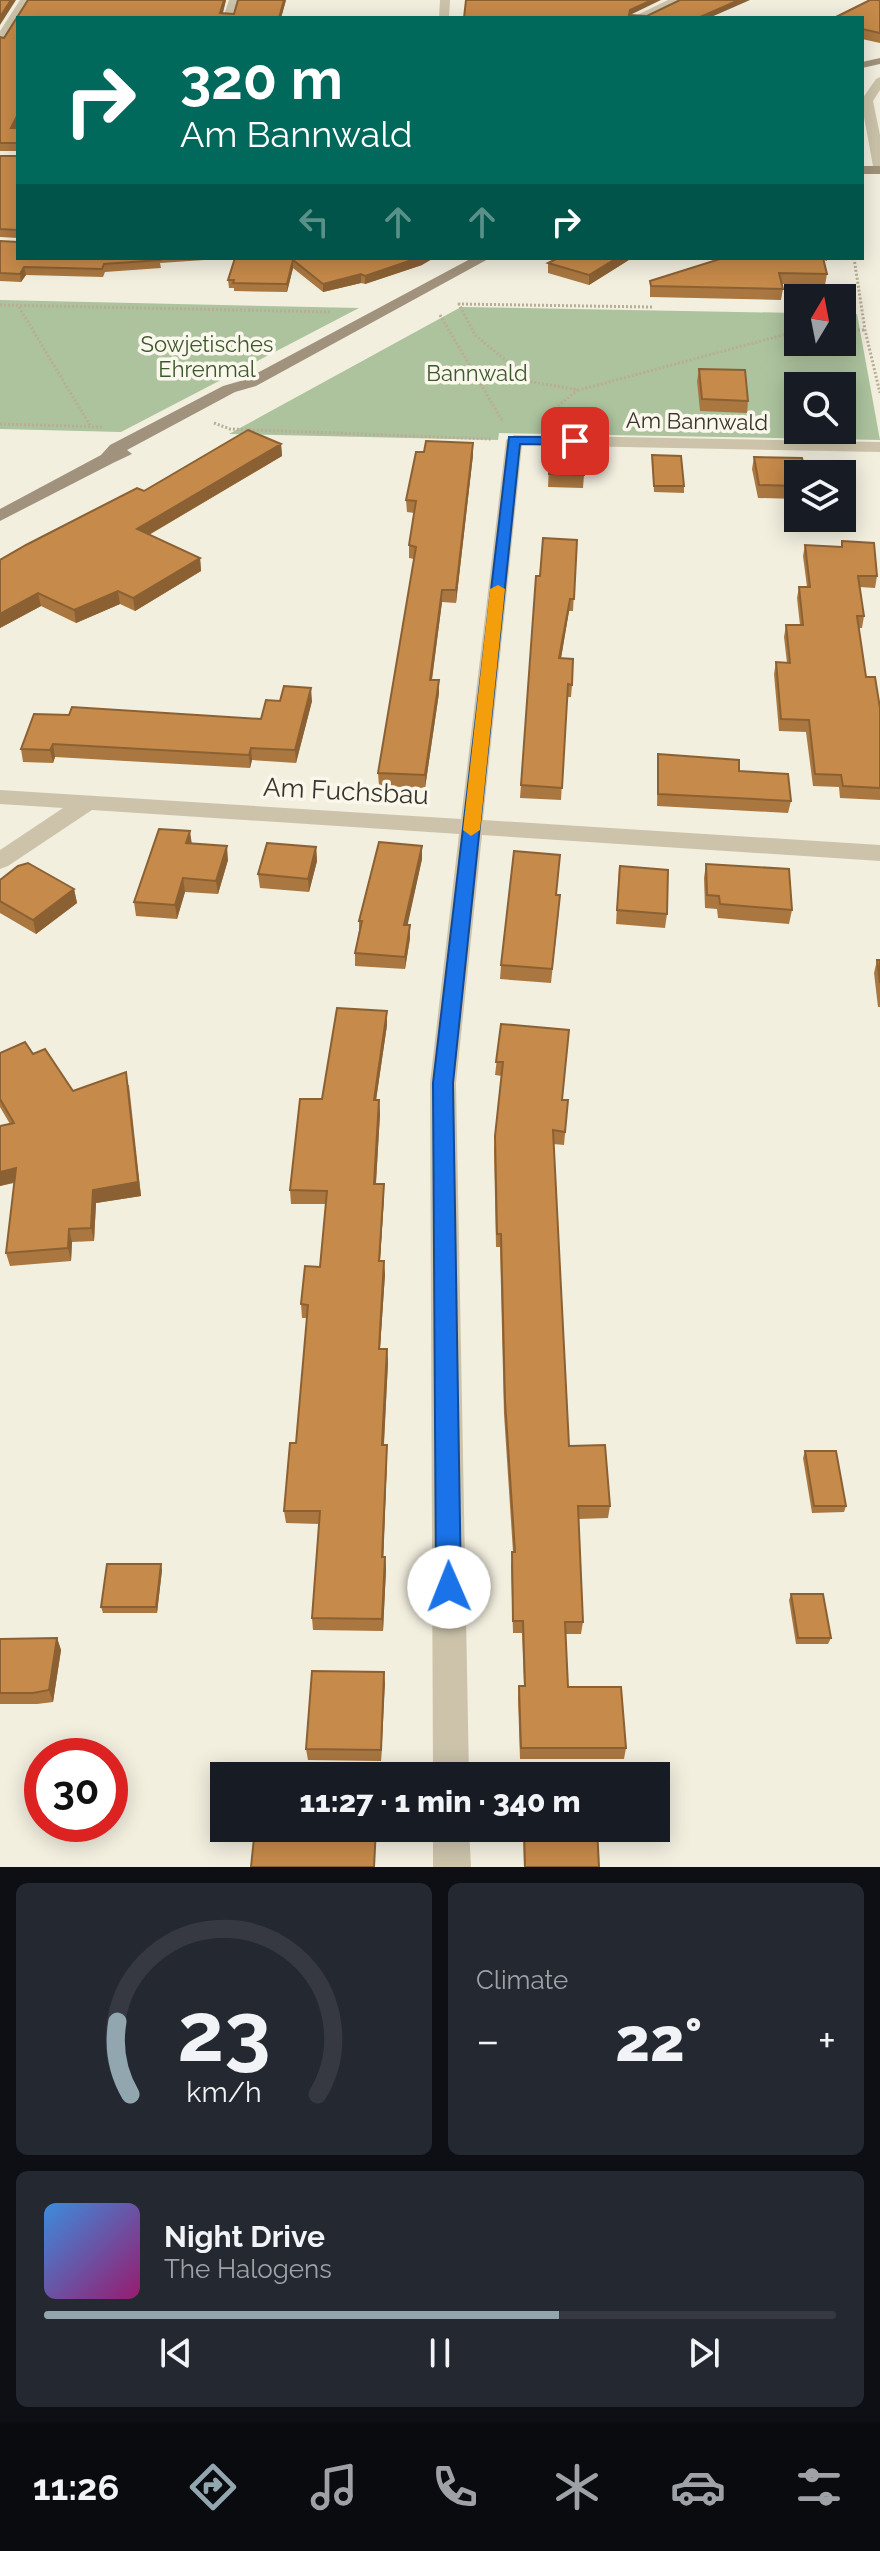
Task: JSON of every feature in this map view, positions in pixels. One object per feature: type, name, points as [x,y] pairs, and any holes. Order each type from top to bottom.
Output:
[{"type":"street","points":[[0,40],[25,0]]},
{"type":"street","points":[[641,16],[677,0]]},
{"type":"street","points":[[880,81],[867,101],[880,168]]},
{"type":"street","points":[[0,516],[107,459],[129,453],[167,433],[243,392],[250,383],[479,260]]},
{"type":"street","points":[[451,1762],[443,1083],[514,440]]},
{"type":"street","name":"Am Bannwald","points":[[514,440],[880,447]]},
{"type":"street","name":"Am Fuchsbau","points":[[0,797],[880,853]]},
{"type":"street","points":[[0,861],[85,804]]},
{"type":"street","points":[[451,1842],[452,1867]]},
{"type":"path","points":[[854,260],[865,330],[880,393]]},
{"type":"path","points":[[579,390],[532,382],[475,335],[459,304],[652,307]]},
{"type":"path","points":[[0,305],[344,313]]},
{"type":"path","points":[[18,306],[91,427]]},
{"type":"path","points":[[440,315],[514,440]]},
{"type":"path","points":[[856,330],[865,330]]},
{"type":"path","points":[[230,429],[514,440],[579,390],[784,335]]},
{"type":"path","points":[[0,424],[107,427]]},
{"type":"green space","name":"Sowjetisches Ehrenmal","points":[[0,300],[359,308],[121,432],[0,429]]},
{"type":"green space","name":"Bannwald","points":[[461,307],[784,313],[784,356],[856,356],[857,314],[880,440],[856,440],[856,372],[784,372],[784,438],[499,433],[498,440],[229,434]]},
{"type":"building","points":[[0,0],[11,0],[0,17]]},
{"type":"building","points":[[28,0],[224,0],[220,13],[234,14],[238,0],[284,0],[280,16],[18,16]]},
{"type":"building","points":[[466,0],[652,0],[630,10],[629,15],[647,16],[464,16]]},
{"type":"building","points":[[680,0],[739,0],[703,16],[647,16]]},
{"type":"building","points":[[870,0],[880,0],[880,33],[864,29],[864,16],[838,16]]},
{"type":"building","points":[[16,19],[16,118],[11,128],[16,128],[16,143],[0,143],[0,37],[4,38]]},
{"type":"building","points":[[0,156],[16,156],[16,230],[0,229]]},
{"type":"building","points":[[0,241],[16,242],[16,260],[160,260],[104,264],[102,269],[24,267],[20,274],[0,273]]},
{"type":"building","points":[[234,260],[293,260],[287,284],[233,283],[234,280],[228,280]]},
{"type":"building","points":[[293,260],[412,260],[365,276],[361,274],[323,284]]},
{"type":"building","points":[[554,260],[614,260],[589,275],[548,263]]},
{"type":"building","points":[[717,260],[824,260],[827,274],[779,273],[783,289],[651,286],[650,281]]},
{"type":"building","points":[[699,369],[745,370],[748,401],[702,399]]},
{"type":"building","points":[[248,430],[281,444],[137,529],[200,558],[133,598],[118,591],[74,610],[38,593],[0,614],[0,560],[137,488],[144,491]]},
{"type":"building","points":[[426,441],[473,443],[456,590],[442,590],[430,680],[439,680],[425,775],[378,773],[416,547],[409,545],[416,501],[406,500],[416,452],[424,452]]},
{"type":"building","points":[[550,446],[584,447],[584,475],[549,474]]},
{"type":"building","points":[[652,455],[681,456],[684,486],[654,486]]},
{"type":"building","points":[[754,457],[802,458],[784,460],[784,486],[759,485]]},
{"type":"building","points":[[543,538],[577,540],[574,599],[570,599],[559,658],[573,659],[572,685],[568,684],[562,788],[521,785],[536,576],[540,576]]},
{"type":"building","points":[[842,541],[874,543],[877,576],[858,576],[864,616],[857,616],[866,677],[875,677],[880,708],[880,788],[843,786],[841,775],[815,774],[809,720],[781,719],[776,662],[790,663],[786,625],[803,625],[799,587],[810,587],[805,545],[842,547]]},
{"type":"building","points":[[284,686],[311,688],[295,750],[251,748],[249,755],[53,744],[50,750],[21,749],[34,714],[69,715],[72,707],[261,719],[266,700],[280,701]]},
{"type":"building","points":[[658,754],[739,760],[739,771],[788,774],[791,801],[658,794]]},
{"type":"building","points":[[159,829],[190,831],[186,843],[227,846],[216,881],[183,878],[175,905],[134,902]]},
{"type":"building","points":[[379,842],[422,846],[404,925],[410,925],[405,957],[355,953],[362,921],[359,921]]},
{"type":"building","points":[[267,843],[316,847],[308,879],[258,874]]},
{"type":"building","points":[[514,851],[560,855],[556,895],[560,895],[552,969],[501,965]]},
{"type":"building","points":[[28,863],[74,889],[33,920],[0,901],[0,880],[18,866]]},
{"type":"building","points":[[706,864],[789,869],[792,910],[720,904],[719,896],[707,895]]},
{"type":"building","points":[[620,866],[668,870],[667,914],[617,910]]},
{"type":"building","points":[[337,1008],[387,1011],[374,1100],[379,1100],[374,1184],[384,1184],[379,1261],[384,1261],[379,1349],[387,1349],[382,1445],[387,1445],[382,1619],[312,1618],[320,1511],[284,1511],[290,1443],[296,1443],[308,1305],[301,1304],[305,1266],[320,1267],[327,1191],[290,1190],[300,1099],[322,1099]]},
{"type":"building","points":[[501,1024],[569,1030],[562,1100],[568,1100],[565,1132],[553,1130],[569,1446],[605,1445],[610,1506],[578,1506],[583,1622],[565,1622],[568,1687],[621,1687],[626,1748],[521,1748],[519,1686],[525,1686],[523,1621],[513,1621],[512,1552],[515,1552],[505,1401],[501,1234],[497,1234],[495,1136],[503,1062],[496,1062]]},
{"type":"building","points":[[25,1042],[33,1054],[45,1049],[73,1091],[126,1072],[138,1182],[93,1190],[91,1228],[69,1229],[68,1248],[6,1253],[16,1168],[0,1172],[0,1126],[14,1123],[0,1099],[0,1053]]},
{"type":"building","points":[[805,1451],[836,1451],[846,1506],[814,1506]]},
{"type":"building","points":[[107,1564],[161,1564],[156,1607],[101,1607]]},
{"type":"building","points":[[791,1594],[823,1594],[831,1638],[798,1638]]},
{"type":"building","points":[[57,1638],[49,1690],[0,1693],[0,1639]]},
{"type":"building","points":[[312,1671],[384,1672],[381,1750],[306,1749]]},
{"type":"building","points":[[254,1842],[375,1842],[374,1867],[251,1867]]},
{"type":"building","points":[[524,1842],[598,1842],[599,1867],[525,1867]]},
{"type":"slow traffic","points":[[471,830],[498,589]]},
{"type":"route","points":[[449,1587],[443,1083],[514,440],[575,441]]}]
